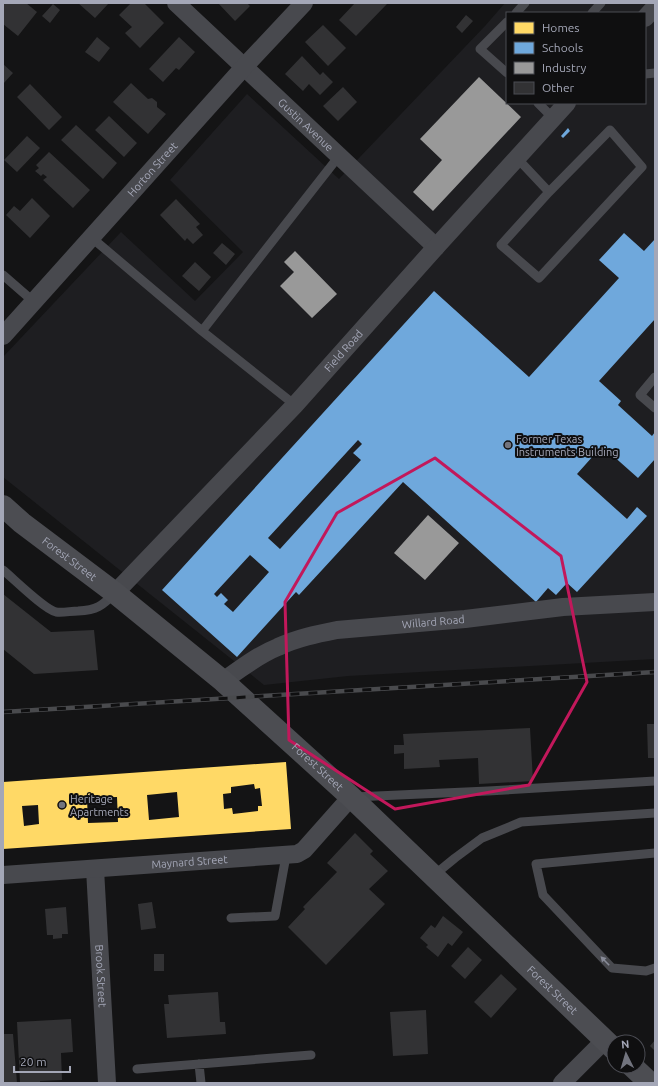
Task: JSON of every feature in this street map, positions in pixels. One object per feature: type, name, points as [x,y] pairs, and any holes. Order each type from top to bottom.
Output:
[{"type":"main road","name":"Forest Street","points":[[3,506],[22,523],[116,593],[223,681],[351,797],[606,1041]]},
{"type":"main road","points":[[640,1074],[650,1083]]},
{"type":"street","name":"Gustin Avenue","points":[[176,3],[436,247]]},
{"type":"street","name":"Horton Street","points":[[3,336],[244,67],[304,3]]},
{"type":"street","points":[[646,17],[655,7]]},
{"type":"street","name":"Field Road","points":[[116,593],[295,405],[566,104]]},
{"type":"street","name":"Willard Road","points":[[223,681],[259,656],[278,647],[317,634],[337,630],[465,618],[563,606],[655,602]]},
{"type":"street","name":"Maynard Street","points":[[3,875],[286,856],[297,854],[304,850],[351,797]]},
{"type":"street","name":"Brook Street","points":[[95,869],[107,1083]]},
{"type":"street","points":[[562,1083],[606,1048]]},
{"type":"lane","points":[[517,12],[525,3]]},
{"type":"lane","points":[[593,12],[601,3]]},
{"type":"lane","points":[[506,23],[480,49],[506,72]]},
{"type":"lane","points":[[539,104],[553,118]]},
{"type":"lane","points":[[610,130],[642,167],[539,278],[501,245],[549,192],[610,130]]},
{"type":"lane","points":[[202,331],[339,156]]},
{"type":"lane","points":[[517,158],[549,192]]},
{"type":"lane","points":[[92,238],[202,331],[295,405]]},
{"type":"lane","points":[[3,275],[34,302]]},
{"type":"lane","points":[[655,377],[640,395],[655,408]]},
{"type":"lane","points":[[3,570],[46,607],[56,612],[91,610],[99,608],[116,593]]},
{"type":"lane","points":[[351,797],[481,792],[655,781]]},
{"type":"lane","points":[[434,876],[482,838],[521,822],[655,813]]},
{"type":"lane","points":[[655,854],[536,864],[543,896],[612,968],[646,971],[655,968]]},
{"type":"lane","points":[[231,918],[275,916],[286,856]]},
{"type":"lane","points":[[137,1069],[311,1055]]},
{"type":"lane","points":[[199,1064],[201,1083]]},
{"type":"highlighted area","points":[[435,458],[561,556],[587,682],[529,785],[395,809],[289,740],[285,602],[337,513]]},
{"type":"shaded area","points":[[505,3],[655,3],[655,659],[348,676],[264,685],[3,477],[3,357],[121,232],[195,301],[243,252],[170,180],[247,94],[339,179],[485,26]]},
{"type":"building: Homes","name":"Heritage Apartments","points":[[286,762],[291,829],[3,849],[3,782]],"holes":[[[254,784],[255,789],[260,788],[262,806],[258,806],[258,811],[233,814],[232,808],[224,809],[223,794],[231,793],[231,787]],[[177,792],[179,817],[149,820],[147,795]],[[117,797],[118,822],[88,823],[87,798]],[[38,805],[39,824],[24,826],[22,806]]]},
{"type":"building: Schools","points":[[568,128],[570,131],[563,138],[561,136]]},
{"type":"building: Schools","name":"Former Texas Instruments Building","points":[[624,233],[644,251],[655,239],[655,319],[599,381],[621,401],[618,405],[652,436],[655,432],[655,459],[638,478],[602,446],[577,474],[627,519],[637,507],[647,516],[577,592],[567,583],[556,595],[548,588],[536,602],[403,482],[299,595],[296,592],[237,657],[162,590],[434,291],[529,377],[619,278],[599,260]],"holes":[[[358,440],[362,444],[353,453],[361,460],[280,549],[268,538]],[[250,555],[269,572],[233,612],[224,604],[228,600],[221,593],[217,597],[214,594]]]},
{"type":"building: Industry","points":[[479,77],[521,117],[433,211],[413,192],[442,160],[420,139]]},
{"type":"building: Industry","points":[[295,251],[337,294],[312,318],[280,286],[294,272],[284,262]]},
{"type":"building: Industry","points":[[428,515],[459,543],[425,580],[394,553]]},
{"type":"building: Other","points":[[3,3],[26,3],[37,12],[18,36],[3,24]]},
{"type":"building: Other","points":[[78,3],[109,3],[95,18]]},
{"type":"building: Other","points":[[131,3],[144,3],[164,23],[140,48],[125,33],[132,27],[119,15]]},
{"type":"building: Other","points":[[218,3],[247,3],[250,6],[235,21]]},
{"type":"building: Other","points":[[355,3],[387,4],[356,36],[339,20]]},
{"type":"building: Other","points":[[53,4],[60,10],[50,23],[42,16]]},
{"type":"building: Other","points":[[466,15],[473,21],[462,33],[456,27]]},
{"type":"building: Other","points":[[323,25],[346,48],[328,66],[305,42]]},
{"type":"building: Other","points":[[97,37],[110,48],[99,62],[85,52]]},
{"type":"building: Other","points":[[179,37],[195,52],[179,70],[176,68],[163,82],[149,69]]},
{"type":"building: Other","points":[[302,56],[320,75],[323,72],[333,82],[320,95],[309,84],[303,91],[285,74]]},
{"type":"building: Other","points":[[3,64],[13,73],[3,84]]},
{"type":"building: Other","points":[[131,83],[148,99],[152,98],[157,102],[157,107],[166,114],[148,134],[113,102]]},
{"type":"building: Other","points":[[30,84],[62,117],[49,130],[17,97]]},
{"type":"building: Other","points":[[343,87],[357,102],[338,121],[323,106]]},
{"type":"building: Other","points":[[109,116],[137,143],[124,157],[95,130]]},
{"type":"building: Other","points":[[76,125],[117,163],[103,179],[61,140]]},
{"type":"building: Other","points":[[27,136],[40,148],[17,172],[4,160]]},
{"type":"building: Other","points":[[49,152],[90,190],[73,208],[43,180],[47,177],[43,174],[41,176],[35,171],[39,168],[36,165]]},
{"type":"building: Other","points":[[32,198],[50,216],[30,238],[6,215],[14,206],[20,211]]},
{"type":"building: Other","points":[[176,199],[200,224],[196,227],[203,235],[193,244],[187,238],[185,241],[160,215]]},
{"type":"building: Other","points":[[222,243],[235,254],[226,265],[213,253]]},
{"type":"building: Other","points":[[195,262],[211,277],[199,291],[182,276]]},
{"type":"building: Other","points":[[3,594],[51,632],[94,630],[98,670],[34,674],[3,649]]},
{"type":"building: Other","points":[[647,724],[655,724],[655,758],[648,758]]},
{"type":"building: Other","points":[[530,728],[533,781],[479,784],[478,758],[439,760],[440,767],[404,769],[404,753],[394,754],[394,745],[404,745],[403,734]]},
{"type":"building: Other","points":[[355,833],[373,851],[370,854],[388,871],[369,889],[385,904],[326,965],[288,927],[305,909],[303,907],[337,872],[327,863]]},
{"type":"building: Other","points":[[152,902],[156,928],[141,930],[138,904]]},
{"type":"building: Other","points":[[66,907],[68,934],[62,934],[62,938],[53,939],[53,935],[47,935],[45,909]]},
{"type":"building: Other","points":[[443,916],[463,932],[452,946],[448,943],[438,957],[426,947],[428,945],[420,938],[431,925],[435,928]]},
{"type":"building: Other","points":[[468,947],[482,960],[465,979],[451,966]]},
{"type":"building: Other","points":[[154,954],[164,954],[164,971],[154,971]]},
{"type":"building: Other","points":[[501,974],[517,989],[491,1018],[474,1002]]},
{"type":"building: Other","points":[[218,992],[220,1022],[225,1022],[226,1034],[167,1038],[164,1004],[169,1004],[168,995]]},
{"type":"building: Other","points":[[426,1010],[428,1054],[393,1056],[390,1012]]},
{"type":"building: Other","points":[[71,1019],[73,1052],[61,1053],[62,1080],[40,1081],[40,1083],[20,1083],[17,1022]]},
{"type":"building: Other","points":[[3,1034],[13,1034],[17,1083],[3,1083]]},
{"type":"building: Other","points":[[655,1040],[655,1051],[650,1046]]},
{"type":"railway","points":[[3,712],[655,672]]},
{"type":"place","name":"Former Texas Instruments Building","points":[[508,445]]},
{"type":"place","name":"Heritage Apartments","points":[[62,805]]}]
